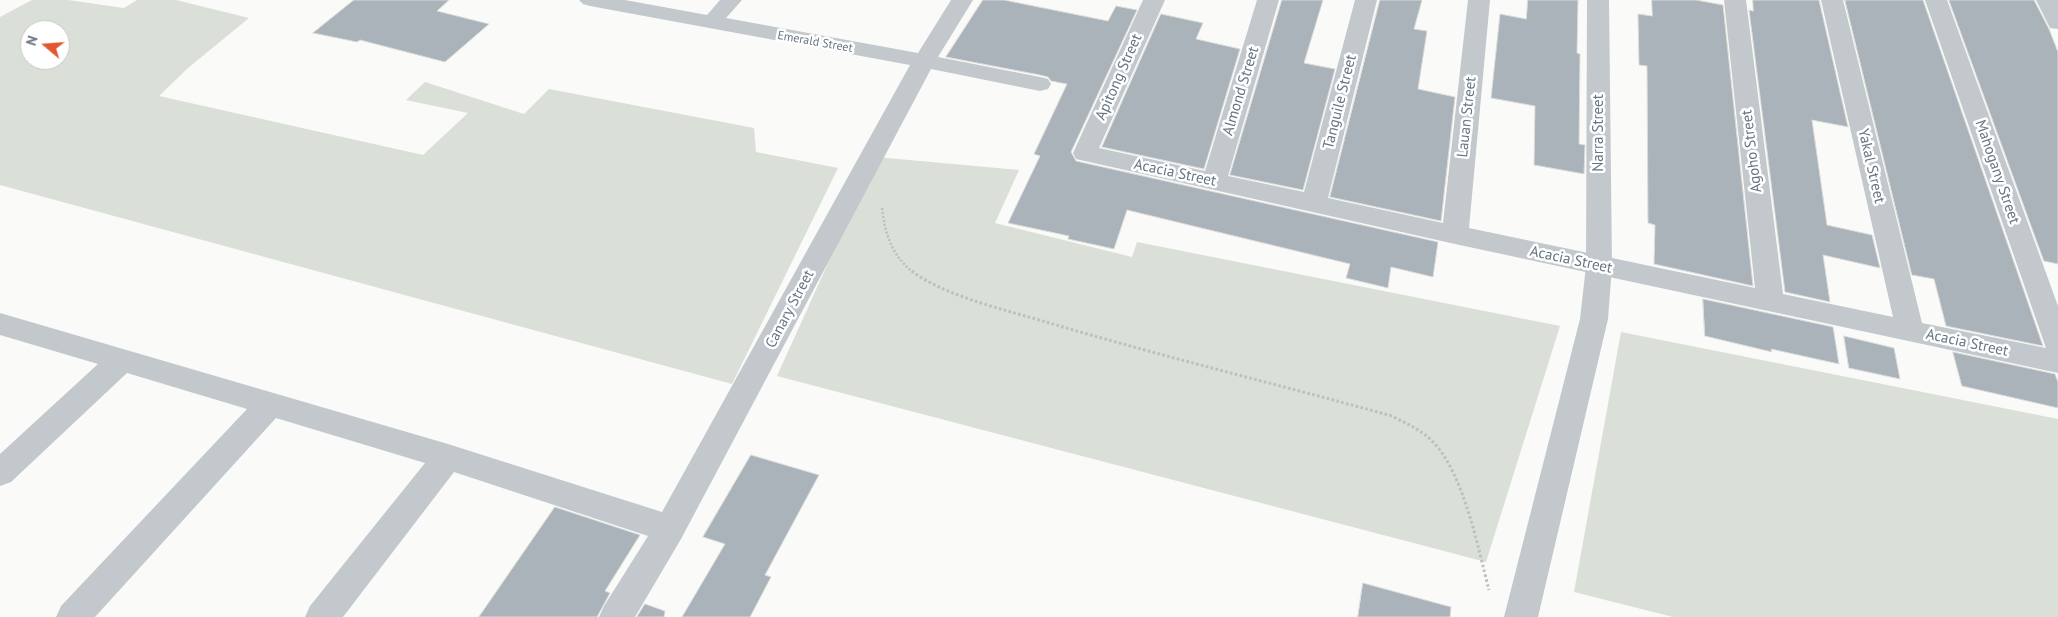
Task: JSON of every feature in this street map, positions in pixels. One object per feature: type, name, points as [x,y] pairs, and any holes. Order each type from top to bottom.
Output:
[{"type":"street","name":"Emerald Street","points":[[590,0],[1040,84]]},
{"type":"street","points":[[711,23],[731,0]]},
{"type":"street","name":"Canary Street","points":[[616,617],[670,529],[924,61],[962,0]]},
{"type":"street","name":"Apitong Street","points":[[1085,154],[1154,0]]},
{"type":"street","name":"Almond Street","points":[[1214,182],[1268,0]]},
{"type":"street","name":"Tanguile Street","points":[[1314,204],[1366,0]]},
{"type":"street","name":"Lauan Street","points":[[1455,235],[1479,0]]},
{"type":"street","name":"Narra Street","points":[[1521,617],[1594,319],[1600,266],[1598,0]]},
{"type":"street","name":"Agoho Street","points":[[1735,0],[1770,302]]},
{"type":"street","name":"Yakal Street","points":[[1832,0],[1910,331]]},
{"type":"street","name":"Mahogany Street","points":[[1936,0],[2058,344]]},
{"type":"street","points":[[2047,0],[2058,23]]},
{"type":"street","name":"Acacia Street","points":[[1085,154],[1600,266],[2058,362]]},
{"type":"street","points":[[0,324],[448,457],[670,529]]},
{"type":"street","points":[[0,474],[122,360]]},
{"type":"street","points":[[73,617],[271,404]]},
{"type":"street","points":[[322,617],[448,457]]},
{"type":"path","points":[[870,160],[880,178],[884,224],[891,247],[905,267],[933,283],[978,301],[1056,325],[1392,416],[1418,429],[1435,444],[1450,468],[1464,500],[1490,594]]},
{"type":"shaded area","points":[[32,0],[68,0],[124,8],[137,0],[176,0],[249,18],[188,68],[159,96],[423,155],[468,113],[406,100],[425,82],[524,114],[549,89],[754,128],[756,152],[838,168],[732,384],[0,185],[0,17]]},
{"type":"shaded area","points":[[876,157],[1019,170],[995,223],[1132,257],[1137,242],[1560,326],[1486,562],[777,376]]},
{"type":"shaded area","points":[[1621,332],[2058,419],[2058,617],[1673,617],[1574,592]]},
{"type":"building","points":[[354,0],[449,0],[437,11],[489,24],[445,62],[360,40],[357,42],[313,33]]},
{"type":"building","points":[[983,0],[1004,0],[1108,21],[1116,6],[1137,10],[1071,152],[1076,161],[1438,242],[1433,277],[1391,267],[1388,288],[1346,278],[1350,264],[1127,210],[1114,249],[1068,239],[1069,236],[1008,223],[1040,156],[1034,154],[1067,84],[1051,81],[1048,77],[1040,75],[946,57]]},
{"type":"building","points":[[1282,0],[1323,0],[1304,63],[1335,69],[1303,190],[1230,175]]},
{"type":"building","points":[[1380,0],[1422,0],[1414,29],[1427,31],[1418,89],[1455,97],[1441,221],[1330,197]]},
{"type":"building","points":[[1528,0],[1578,0],[1577,53],[1580,54],[1579,144],[1585,145],[1584,174],[1534,165],[1535,106],[1491,98],[1500,14],[1526,19]]},
{"type":"building","points":[[1652,0],[1696,0],[1723,5],[1753,286],[1654,264],[1655,225],[1648,223],[1647,66],[1639,65],[1638,14],[1652,16]]},
{"type":"building","points":[[1753,0],[1819,0],[1848,127],[1812,120],[1827,225],[1872,235],[1880,268],[1823,255],[1830,302],[1785,292],[1749,10],[1753,11]]},
{"type":"building","points":[[1845,0],[1923,0],[2043,346],[1946,326],[1934,279],[1912,275]]},
{"type":"building","points":[[1949,0],[2034,0],[2049,29],[2058,52],[2058,264],[2044,261]]},
{"type":"building","points":[[1161,14],[1203,23],[1196,39],[1240,49],[1204,169],[1102,147]]},
{"type":"building","points":[[1703,299],[1833,327],[1839,364],[1771,349],[1772,352],[1705,336]]},
{"type":"building","points":[[1844,336],[1894,348],[1900,379],[1849,368]]},
{"type":"building","points":[[1953,352],[2055,374],[2058,382],[2058,408],[1962,386]]},
{"type":"building","points":[[751,455],[819,475],[765,575],[771,577],[750,617],[682,617],[725,544],[703,537]]},
{"type":"building","points":[[555,507],[640,535],[605,591],[610,593],[597,617],[479,617]]},
{"type":"building","points":[[1363,583],[1451,607],[1450,617],[1358,617]]},
{"type":"building","points":[[645,604],[665,611],[664,617],[637,617]]}]
